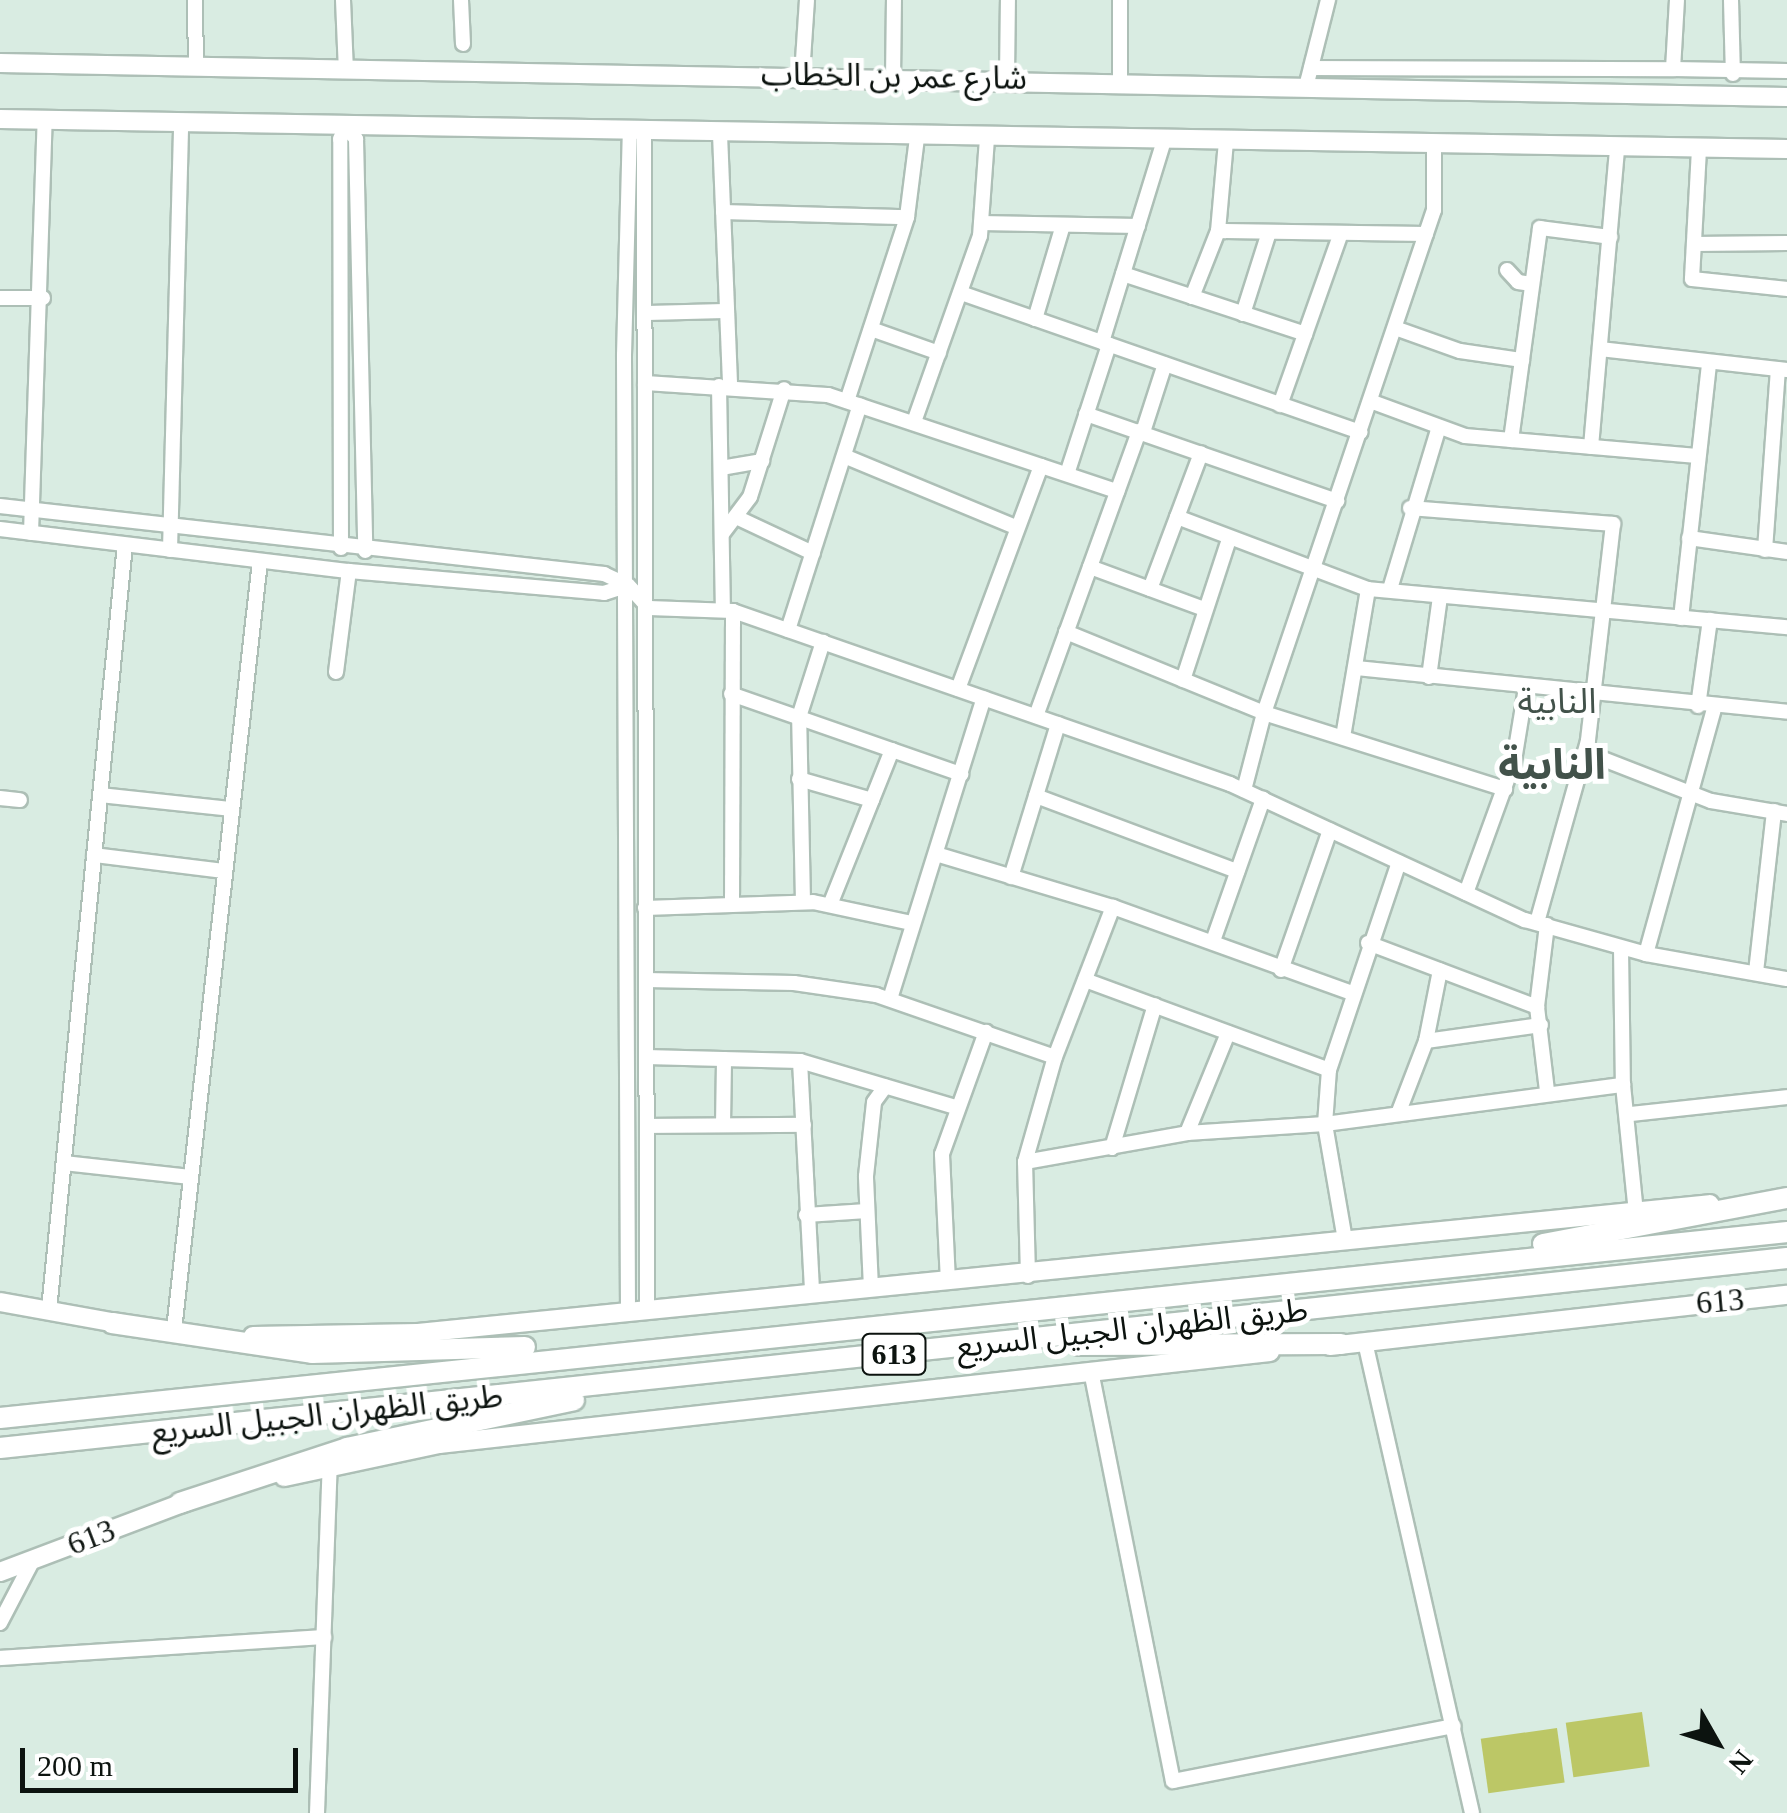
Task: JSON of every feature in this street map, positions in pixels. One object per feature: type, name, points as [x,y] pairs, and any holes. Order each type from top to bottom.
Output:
[{"type":"highway","points":[[1405,1270],[1787,1197]]},
{"type":"highway","name":"طريق الظهران الجبيل السريع","points":[[0,1418],[727,1338],[1787,1232]]},
{"type":"highway","name":"طريق الظهران الجبيل السريع","points":[[0,1448],[1787,1258]]},
{"type":"highway","points":[[112,1323],[312,1353],[727,1338]]},
{"type":"highway","points":[[972,1345],[1340,1344]]},
{"type":"highway","points":[[180,1503],[425,1428],[665,1380]]},
{"type":"main road","name":"شارع عمر بن الخطاب","points":[[0,63],[893,79],[1120,80],[1309,75],[1787,97]]},
{"type":"main road","name":"شارع عمر بن الخطاب","points":[[0,119],[917,138],[1787,150]]},
{"type":"main road","points":[[0,1302],[174,1330],[350,1336],[1028,1276],[1787,1197]]},
{"type":"main road","name":"613","points":[[0,1572],[180,1503],[439,1444],[1787,1296]]},
{"type":"street","points":[[195,0],[196,68]]},
{"type":"street","points":[[343,0],[346,71]]},
{"type":"street","points":[[461,0],[462,44]]},
{"type":"street","points":[[802,76],[807,0]]},
{"type":"street","points":[[893,79],[894,0]]},
{"type":"street","points":[[1007,78],[1008,0]]},
{"type":"street","points":[[1120,0],[1120,80]]},
{"type":"street","points":[[1328,0],[1309,75],[1673,69],[1732,74],[1787,72]]},
{"type":"street","points":[[1673,69],[1676,0]]},
{"type":"street","points":[[1732,0],[1732,74]]},
{"type":"street","points":[[31,533],[43,298],[45,120]]},
{"type":"street","points":[[170,550],[181,122]]},
{"type":"street","points":[[341,548],[340,139],[346,126],[356,139],[365,550]]},
{"type":"street","points":[[637,133],[645,313],[648,608],[646,1165],[638,1312]]},
{"type":"street","points":[[637,133],[624,355],[629,1166],[638,1312]]},
{"type":"street","points":[[720,134],[727,311],[722,535],[731,694],[732,904]]},
{"type":"street","points":[[788,630],[844,456],[871,329],[907,217],[917,138]]},
{"type":"street","points":[[914,422],[961,293],[981,223],[986,139]]},
{"type":"street","points":[[1067,474],[1164,141]]},
{"type":"street","points":[[1192,297],[1218,231],[1226,142]]},
{"type":"street","points":[[1244,790],[1264,713],[1434,210],[1434,145]]},
{"type":"street","points":[[1591,447],[1618,148]]},
{"type":"street","points":[[1699,149],[1692,279],[1787,289]]},
{"type":"street","points":[[723,212],[907,217]]},
{"type":"street","points":[[981,223],[1138,226]]},
{"type":"street","points":[[1035,319],[1063,225]]},
{"type":"street","points":[[1511,440],[1540,228],[1610,237]]},
{"type":"street","points":[[1218,231],[1426,234]]},
{"type":"street","points":[[1243,314],[1269,232]]},
{"type":"street","points":[[1280,405],[1341,233]]},
{"type":"street","points":[[1694,244],[1787,243]]},
{"type":"street","points":[[1507,270],[1518,282],[1532,284]]},
{"type":"street","points":[[1123,274],[1305,334]]},
{"type":"street","points":[[961,293],[1360,432]]},
{"type":"street","points":[[0,298],[43,298]]},
{"type":"street","points":[[645,313],[727,311]]},
{"type":"street","points":[[1394,328],[1460,351],[1522,360]]},
{"type":"street","points":[[871,329],[939,353]]},
{"type":"street","points":[[1600,349],[1783,369],[1780,443],[1770,471],[1765,550]]},
{"type":"street","points":[[1681,618],[1709,363]]},
{"type":"street","points":[[1036,716],[1165,364]]},
{"type":"street","points":[[645,383],[784,389],[854,403],[1117,491]]},
{"type":"street","points":[[722,535],[736,517],[762,461],[784,389]]},
{"type":"street","points":[[1370,401],[1439,427],[1511,440],[1697,456]]},
{"type":"street","points":[[1086,414],[1337,501]]},
{"type":"street","points":[[1390,589],[1410,508],[1439,427]]},
{"type":"street","points":[[1150,589],[1201,453]]},
{"type":"street","points":[[844,456],[1015,527]]},
{"type":"street","points":[[721,468],[762,461]]},
{"type":"street","points":[[958,689],[1015,527],[1042,466]]},
{"type":"street","points":[[1770,471],[1787,474]]},
{"type":"street","points":[[0,506],[341,548],[604,574],[628,585],[648,608],[728,610],[1244,790],[1542,924],[1646,954],[1787,979]]},
{"type":"street","points":[[1410,508],[1613,524],[1606,612],[1585,752],[1542,924],[1537,1007],[1547,1091]]},
{"type":"street","points":[[736,517],[812,553]]},
{"type":"street","points":[[1177,518],[1368,589],[1787,627]]},
{"type":"street","points":[[0,529],[349,571],[604,592],[628,585]]},
{"type":"street","points":[[1688,538],[1787,552]]},
{"type":"street","points":[[1183,680],[1229,539]]},
{"type":"street","points":[[49,1310],[125,544]]},
{"type":"street","points":[[174,1330],[260,561]]},
{"type":"street","points":[[1090,567],[1204,609]]},
{"type":"street","points":[[336,672],[349,571]]},
{"type":"street","points":[[1343,736],[1368,589]]},
{"type":"street","points":[[1429,676],[1440,597]]},
{"type":"street","points":[[1646,954],[1692,794],[1706,707],[1710,620]]},
{"type":"street","points":[[1066,632],[1264,713],[1505,788]]},
{"type":"street","points":[[803,902],[799,717],[824,642]]},
{"type":"street","points":[[1356,668],[1706,707],[1787,712]]},
{"type":"street","points":[[1466,893],[1505,788],[1526,688]]},
{"type":"street","points":[[731,694],[962,774]]},
{"type":"street","points":[[890,999],[984,698]]},
{"type":"street","points":[[1011,877],[1058,724]]},
{"type":"street","points":[[830,906],[892,750]]},
{"type":"street","points":[[1585,752],[1692,794],[1780,813],[1756,972]]},
{"type":"street","points":[[799,779],[872,800]]},
{"type":"street","points":[[100,795],[232,808]]},
{"type":"street","points":[[1036,796],[1237,871]]},
{"type":"street","points":[[0,798],[20,800]]},
{"type":"street","points":[[1212,941],[1263,799]]},
{"type":"street","points":[[1280,970],[1330,830]]},
{"type":"street","points":[[936,854],[1113,907],[1352,993]]},
{"type":"street","points":[[94,855],[225,871]]},
{"type":"street","points":[[1345,1240],[1325,1124],[1330,1070],[1368,943],[1399,862]]},
{"type":"street","points":[[645,908],[803,902],[911,923]]},
{"type":"street","points":[[1028,1276],[1025,1162],[1055,1057],[1113,907]]},
{"type":"street","points":[[1368,943],[1537,1007]]},
{"type":"street","points":[[1621,948],[1623,1085],[1631,1114],[1636,1212]]},
{"type":"street","points":[[1398,1114],[1426,1042],[1440,970]]},
{"type":"street","points":[[646,980],[794,983],[890,999],[1055,1057]]},
{"type":"street","points":[[1085,980],[1330,1070]]},
{"type":"street","points":[[1112,1148],[1155,1006]]},
{"type":"street","points":[[1426,1042],[1541,1025]]},
{"type":"street","points":[[948,1282],[942,1154],[955,1107],[986,1032]]},
{"type":"street","points":[[1188,1133],[1228,1033]]},
{"type":"street","points":[[646,1057],[800,1061],[955,1107]]},
{"type":"street","points":[[723,1125],[724,1059]]},
{"type":"street","points":[[800,1061],[812,1293]]},
{"type":"street","points":[[1025,1162],[1188,1133],[1325,1124],[1547,1091],[1623,1085]]},
{"type":"street","points":[[870,1288],[867,1211],[874,1102],[885,1086]]},
{"type":"street","points":[[1631,1114],[1787,1098]]},
{"type":"street","points":[[646,1126],[804,1125]]},
{"type":"street","points":[[64,1163],[190,1176]]},
{"type":"street","points":[[629,1166],[646,1165]]},
{"type":"street","points":[[806,1215],[867,1211]]},
{"type":"street","points":[[1364,1342],[1472,1813]]},
{"type":"street","points":[[1091,1371],[1173,1781],[1454,1726]]},
{"type":"street","points":[[317,1813],[330,1466]]},
{"type":"street","points":[[0,1624],[34,1558]]},
{"type":"street","points":[[0,1658],[324,1637]]},
{"type":"green space","points":[[1642,1712],[1650,1766],[1573,1777],[1566,1723]]},
{"type":"green space","points":[[1557,1728],[1565,1782],[1488,1793],[1481,1739]]},
{"type":"district","name":"النابية","points":[[1557,702]]},
{"type":"district","name":"النابية","points":[[1552,765]]}]
